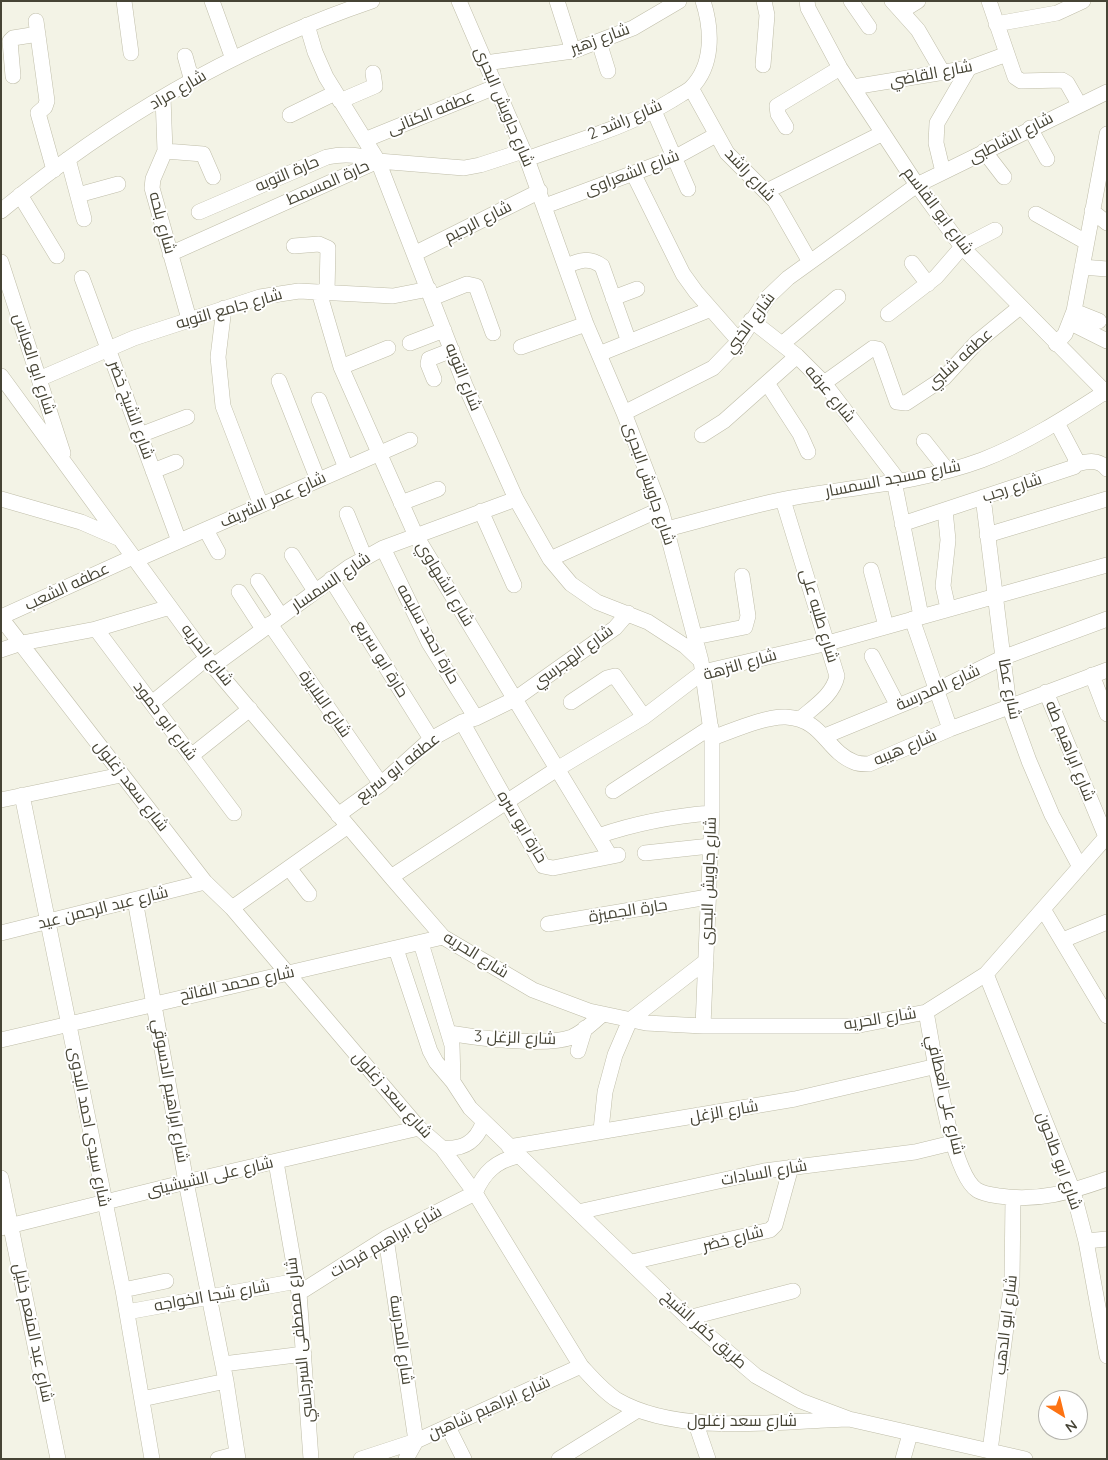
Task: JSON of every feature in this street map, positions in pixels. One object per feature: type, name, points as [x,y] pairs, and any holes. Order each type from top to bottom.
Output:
[{"type":"street","points":[[124,1],[131,53]]},
{"type":"street","points":[[212,1],[233,59]]},
{"type":"street","name":"شارع مراد","points":[[1,211],[68,158],[163,97],[233,59],[307,25],[331,8],[372,1]]},
{"type":"street","name":"شارع جاويش البحرى","points":[[459,1],[540,191],[586,324],[624,413],[661,509],[695,636],[702,667],[711,733],[712,813],[703,1026]]},
{"type":"street","points":[[557,1],[573,51]]},
{"type":"street","name":"شارع زهير","points":[[485,63],[573,51],[633,28],[679,1]]},
{"type":"street","name":"شارع راشد 2","points":[[525,155],[654,111],[691,88],[704,67],[710,44],[709,20],[703,1]]},
{"type":"street","points":[[763,65],[768,15],[764,1]]},
{"type":"street","points":[[851,1],[869,27]]},
{"type":"street","points":[[918,1],[897,6],[918,30],[943,73]]},
{"type":"street","points":[[989,1],[1015,77],[1021,81],[1062,80],[1068,83],[1079,104]]},
{"type":"street","points":[[996,24],[1057,13],[1083,1]]},
{"type":"street","name":"شارع ابو القاسم","points":[[812,4],[840,68],[917,185],[962,248],[1106,393]]},
{"type":"street","name":"شارع التوبه","points":[[307,25],[315,52],[337,97],[367,139],[378,161],[416,253],[465,385],[516,499],[550,559],[571,584],[598,602],[628,613],[667,633],[702,667]]},
{"type":"street","points":[[13,76],[10,41],[37,27],[47,101],[45,107],[38,112],[54,170]]},
{"type":"street","points":[[599,42],[608,70]]},
{"type":"street","name":"شارع القاضي","points":[[853,88],[969,68],[1007,54]]},
{"type":"street","points":[[185,56],[192,81]]},
{"type":"street","points":[[786,127],[778,114],[777,106],[840,68]]},
{"type":"street","points":[[943,172],[936,143],[937,123],[969,68]]},
{"type":"street","points":[[290,115],[337,97],[375,86],[373,73]]},
{"type":"street","name":"عطفه الكنانى","points":[[367,139],[496,87]]},
{"type":"street","name":"شارع راشد","points":[[691,88],[716,135],[741,169],[767,191],[775,201],[810,262]]},
{"type":"street","name":"شارع الشاطبى","points":[[917,185],[1079,104],[1107,92]]},
{"type":"street","name":"شارع بلحه","points":[[163,97],[165,151],[153,179],[152,188],[189,319]]},
{"type":"street","points":[[654,111],[688,189]]},
{"type":"street","points":[[1030,128],[1047,158]]},
{"type":"street","points":[[767,191],[883,133]]},
{"type":"street","points":[[1056,344],[1073,317],[1092,211],[1102,178],[1107,134]]},
{"type":"street","name":"شارع الشعراوى","points":[[545,206],[674,158],[716,135]]},
{"type":"street","points":[[165,151],[203,154],[213,177]]},
{"type":"street","points":[[984,151],[1004,177]]},
{"type":"street","name":"حارة التوبه","points":[[199,212],[327,157],[344,154],[362,155],[378,161]]},
{"type":"street","name":"حارة المسمط","points":[[170,254],[378,161],[464,168],[525,155]]},
{"type":"street","points":[[68,158],[84,219]]},
{"type":"street","points":[[633,173],[683,274],[739,341]]},
{"type":"street","points":[[78,195],[118,184]]},
{"type":"street","name":"شارع الخبي","points":[[624,413],[712,368],[739,341],[751,320],[768,297],[781,284],[917,185]]},
{"type":"street","name":"شارع الرحيم","points":[[416,253],[540,191]]},
{"type":"street","points":[[20,195],[57,256]]},
{"type":"street","points":[[1092,211],[1107,223]]},
{"type":"street","points":[[1036,214],[1086,242]]},
{"type":"street","points":[[888,314],[928,284],[950,263],[962,248],[995,230]]},
{"type":"street","name":"شارع الشهاوي","points":[[294,246],[319,244],[328,248],[323,292],[341,367],[416,536],[598,836],[614,856]]},
{"type":"street","points":[[566,266],[582,260],[593,260],[602,266],[629,342]]},
{"type":"street","points":[[912,263],[928,284]]},
{"type":"street","points":[[1082,267],[1107,269]]},
{"type":"street","name":"شارع ابو العباس","points":[[3,270],[67,467]]},
{"type":"street","name":"شارع الشيخ خضر","points":[[82,278],[179,542]]},
{"type":"street","name":"شارع جامع التوبه","points":[[39,379],[108,348],[189,319],[280,293],[323,292],[393,296],[431,294],[467,284],[476,286],[493,333]]},
{"type":"street","points":[[613,298],[637,289]]},
{"type":"street","points":[[782,344],[838,297]]},
{"type":"street","name":"عطفه شلبي","points":[[824,383],[873,348],[878,349],[897,402],[906,403],[944,378],[968,350],[1020,307]]},
{"type":"street","points":[[224,308],[218,358],[223,406],[261,505]]},
{"type":"street","points":[[599,354],[711,309]]},
{"type":"street","points":[[1073,317],[1099,321]]},
{"type":"street","points":[[1073,317],[1107,341]]},
{"type":"street","name":"شارع عرفه","points":[[751,320],[797,356],[824,383],[896,480]]},
{"type":"street","points":[[521,347],[586,324]]},
{"type":"street","points":[[410,343],[444,330]]},
{"type":"street","points":[[341,367],[388,348]]},
{"type":"street","points":[[434,379],[428,361],[452,350]]},
{"type":"street","points":[[702,435],[724,421],[797,356]]},
{"type":"street","name":"شارع الحريه","points":[[1,376],[210,662],[391,877],[443,936],[533,990],[589,1011],[646,1023],[703,1026],[855,1026],[926,1012],[986,974],[1106,837]]},
{"type":"street","points":[[279,381],[318,480]]},
{"type":"street","points":[[768,383],[800,434],[808,452]]},
{"type":"street","name":"شارع مسجد السمسار","points":[[667,529],[783,500],[947,470],[981,460],[1024,442],[1106,393]]},
{"type":"street","points":[[319,400],[346,468]]},
{"type":"street","points":[[140,434],[187,417]]},
{"type":"street","points":[[1057,423],[1077,464],[1090,460],[1103,465],[1107,470]]},
{"type":"street","name":"شارع عمر الشريف","points":[[135,559],[179,542],[410,440]]},
{"type":"street","points":[[924,441],[947,470]]},
{"type":"street","points":[[153,471],[176,462]]},
{"type":"street","name":"شارع رجب","points":[[902,524],[1070,469],[1077,464]]},
{"type":"street","points":[[896,480],[917,617],[950,729]]},
{"type":"street","points":[[401,503],[438,489]]},
{"type":"street","name":"شارع عطا","points":[[983,498],[1009,706],[1029,761],[1052,815],[1080,867]]},
{"type":"street","points":[[1,499],[73,519],[120,538]]},
{"type":"street","name":"شارع السمسار","points":[[152,703],[210,662],[271,623],[331,579],[365,558],[383,548],[516,499]]},
{"type":"street","points":[[987,535],[1107,499]]},
{"type":"street","name":"شارع طلبه على","points":[[783,500],[837,676],[835,686],[800,719]]},
{"type":"street","points":[[550,559],[661,509]]},
{"type":"street","points":[[945,510],[948,540],[943,586],[948,608]]},
{"type":"street","points":[[481,511],[514,585]]},
{"type":"street","points":[[347,514],[365,558]]},
{"type":"street","points":[[206,530],[218,552]]},
{"type":"street","name":"حارة احمد سليمه","points":[[383,548],[468,720]]},
{"type":"street","points":[[292,556],[315,591]]},
{"type":"street","name":"عطفه الشعب","points":[[1,618],[135,559]]},
{"type":"street","name":"شارع النزهة","points":[[391,877],[557,769],[644,717],[702,667],[828,643],[1107,565]]},
{"type":"street","points":[[871,570],[886,626]]},
{"type":"street","points":[[695,636],[745,627],[748,616],[742,576]]},
{"type":"street","name":"حارة ابو سريع","points":[[331,579],[431,739]]},
{"type":"street","points":[[258,581],[271,623]]},
{"type":"street","points":[[239,592],[271,623]]},
{"type":"street","points":[[1,650],[22,643],[96,630],[170,607]]},
{"type":"street","name":"شارع الهجرسي","points":[[515,699],[615,628],[628,613]]},
{"type":"street","name":"شارع سعد زغلول","points":[[1,618],[205,882],[232,908],[286,974],[419,1128],[442,1148],[474,1193],[581,1366],[603,1389],[616,1399],[638,1410],[696,1424],[849,1419]]},
{"type":"street","name":"شارع المدرسة","points":[[825,736],[937,690],[1002,658],[1107,619]]},
{"type":"street","name":"شارع البلايزة","points":[[271,623],[381,784]]},
{"type":"street","name":"شارع ابو حمود","points":[[96,630],[234,813]]},
{"type":"street","points":[[872,656],[898,706]]},
{"type":"street","name":"شارع هيبه","points":[[800,719],[814,726],[843,755],[855,763],[869,764],[950,729],[1107,670]]},
{"type":"street","points":[[1092,675],[1107,714]]},
{"type":"street","points":[[571,702],[607,678],[615,676],[644,717]]},
{"type":"street","name":"شارع ابراهيم طه","points":[[1046,692],[1106,837]]},
{"type":"street","name":"عطفه ابو سريع","points":[[232,908],[289,868],[343,821],[431,739],[515,699]]},
{"type":"street","points":[[191,756],[250,709]]},
{"type":"street","points":[[614,791],[711,733],[784,717],[800,719]]},
{"type":"street","name":"حارة ابو سره","points":[[468,720],[506,802],[543,866],[548,868],[614,856]]},
{"type":"street","points":[[1,800],[121,775]]},
{"type":"street","name":"شارع سيدى احمد البدوى","points":[[22,795],[123,1290],[152,1459]]},
{"type":"street","points":[[598,836],[635,824],[673,816],[712,813]]},
{"type":"street","points":[[645,854],[710,846]]},
{"type":"street","points":[[289,868],[309,894]]},
{"type":"street","name":"شارع عبد الرحمن عيد","points":[[1,933],[205,882]]},
{"type":"street","name":"حارة الجميزة","points":[[548,924],[708,898]]},
{"type":"street","name":"شارع ابراهيم الدسوقي","points":[[135,900],[186,1182],[223,1364],[237,1457]]},
{"type":"street","points":[[1043,909],[1105,1008]]},
{"type":"street","points":[[1063,940],[1107,922]]},
{"type":"street","name":"شارع محمد الفاتح","points":[[1,1040],[154,1002],[396,949],[443,936]]},
{"type":"street","points":[[421,943],[449,1033],[454,1058],[453,1082]]},
{"type":"street","name":"طريق كفر الشيخ","points":[[396,949],[430,1051],[470,1108],[688,1318],[756,1376],[801,1401],[849,1419],[1022,1458]]},
{"type":"street","points":[[601,1130],[605,1092],[615,1054],[630,1020],[706,962]]},
{"type":"street","name":"شارع ابو طاحون","points":[[986,974],[1073,1191],[1103,1321],[1107,1356]]},
{"type":"street","name":"شارع على العطافي","points":[[926,1012],[952,1144],[970,1185],[985,1194],[1013,1198],[1039,1198],[1073,1191],[1107,1179]]},
{"type":"street","name":"شارع الزغل 3","points":[[449,1033],[498,1040],[560,1040],[578,1034],[602,1014]]},
{"type":"street","points":[[578,1051],[585,1028]]},
{"type":"street","name":"شارع الزغل","points":[[474,1193],[487,1172],[514,1152],[601,1130],[716,1114],[786,1101],[937,1066]]},
{"type":"street","points":[[442,1148],[464,1147],[480,1133],[484,1123]]},
{"type":"street","name":"شارع على الشيشينى","points":[[6,1227],[186,1182],[419,1128]]},
{"type":"street","name":"شارع السادات","points":[[578,1212],[790,1167],[915,1152],[952,1144]]},
{"type":"street","name":"شارع مصطفى السرجاسي","points":[[276,1162],[298,1287],[311,1459]]},
{"type":"street","name":"شارع خضر","points":[[632,1262],[763,1234],[770,1230],[775,1225],[790,1167]]},
{"type":"street","name":"شارع عبد المنعم خليل","points":[[1,1178],[6,1227],[58,1459]]},
{"type":"street","name":"شارع ابراهيم فرحات","points":[[298,1287],[386,1238],[474,1193]]},
{"type":"street","name":"شارع ابو الدهب","points":[[990,1451],[1012,1281],[1013,1198]]},
{"type":"street","name":"شارع المدرسة","points":[[386,1238],[416,1442]]},
{"type":"street","points":[[1086,1241],[1107,1239]]},
{"type":"street","points":[[123,1290],[166,1280]]},
{"type":"street","name":"شارع شجا الخواجه","points":[[127,1312],[210,1296],[298,1287]]},
{"type":"street","points":[[688,1318],[793,1291]]},
{"type":"street","points":[[223,1364],[304,1354]]},
{"type":"street","name":"شارع ابراهيم شاهين","points":[[406,1459],[416,1442],[581,1366]]},
{"type":"street","points":[[142,1399],[226,1381]]},
{"type":"street","points":[[558,1459],[638,1410]]},
{"type":"street","points":[[696,1424],[708,1459]]},
{"type":"street","points":[[448,1427],[464,1459]]},
{"type":"street","points":[[903,1459],[910,1434]]},
{"type":"street","points":[[361,1459],[416,1442]]},
{"type":"street","points":[[218,1459],[237,1457]]}]
